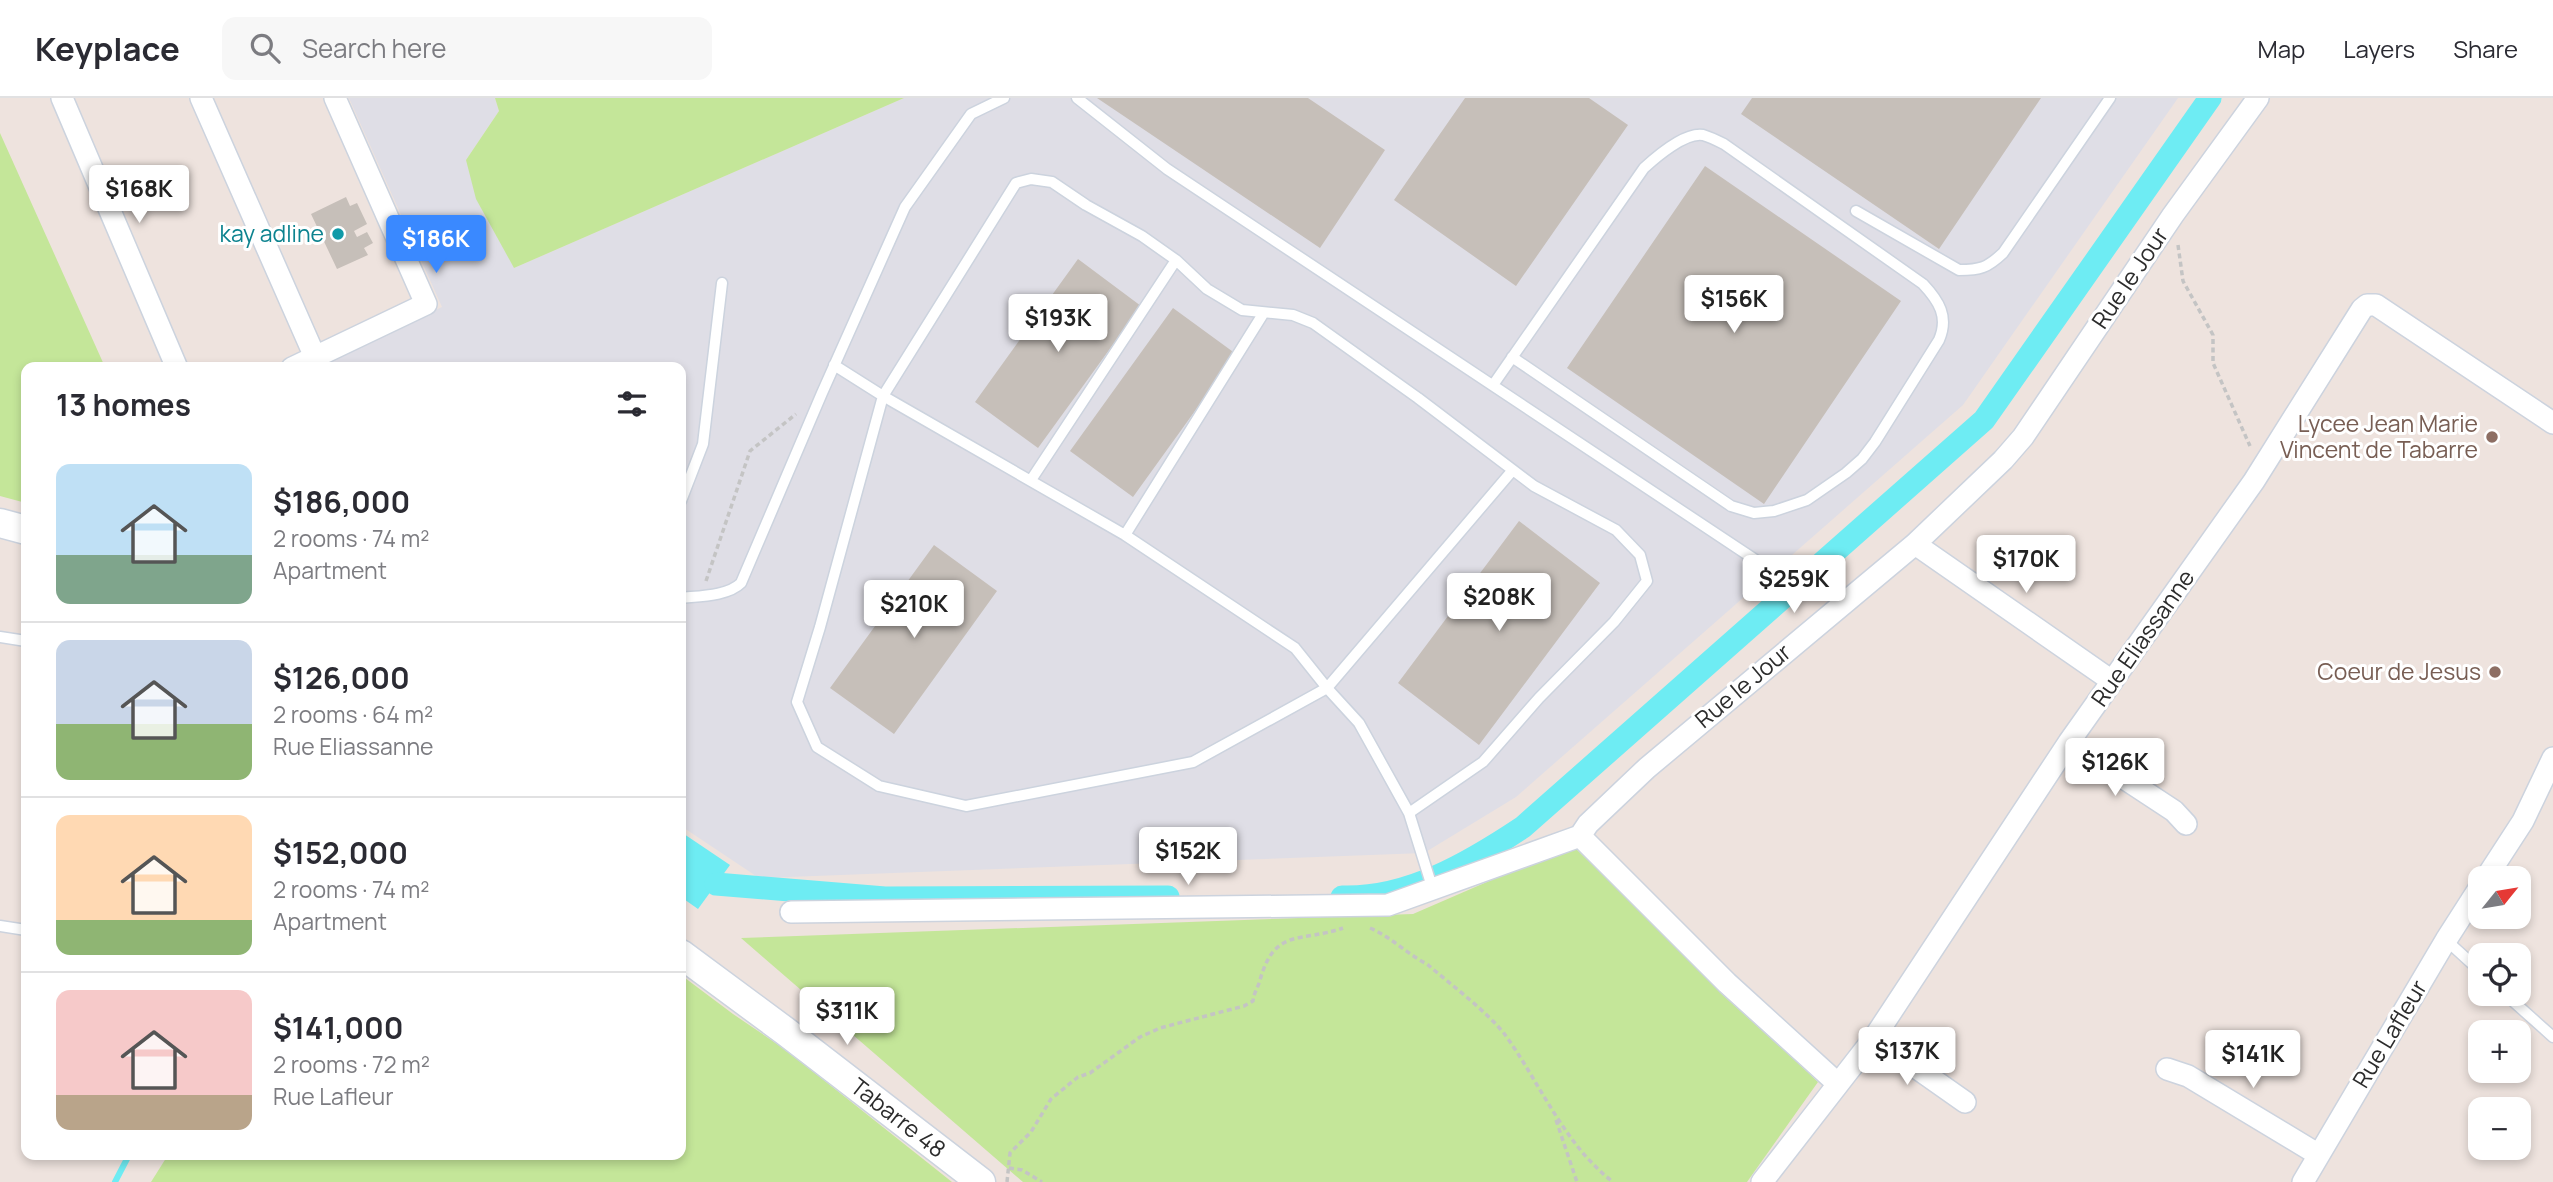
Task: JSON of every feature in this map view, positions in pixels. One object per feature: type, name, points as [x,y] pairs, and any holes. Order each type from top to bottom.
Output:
[{"type":"street","points":[[62,98],[174,362]]},
{"type":"street","points":[[201,98],[316,357]]},
{"type":"street","points":[[305,362],[426,304],[335,98]]},
{"type":"street","name":"Rue le Jour","points":[[1580,836],[1588,824],[1647,768],[1915,544],[2003,460],[2024,437],[2173,215],[2258,98]]},
{"type":"street","name":"Rue Eliassanne","points":[[1762,1182],[1874,1038],[2069,742],[2255,481],[2362,309],[2367,305],[2376,305],[2553,423]]},
{"type":"street","points":[[0,523],[21,529]]},
{"type":"street","points":[[1915,544],[2112,681]]},
{"type":"street","points":[[2069,742],[2174,811],[2186,824]]},
{"type":"street","points":[[2494,866],[2523,821],[2553,758]]},
{"type":"street","points":[[791,912],[1388,905],[1580,836],[1727,983],[1837,1083]]},
{"type":"street","name":"Rue Lafleur","points":[[2303,1182],[2468,906]]},
{"type":"street","name":"Tabarre 48","points":[[686,958],[981,1182]]},
{"type":"street","points":[[1874,1038],[1965,1102]]},
{"type":"street","points":[[2167,1069],[2188,1076],[2319,1155]]},
{"type":"lane","points":[[686,598],[736,588],[741,583],[905,207],[971,114],[1004,98]]},
{"type":"lane","points":[[1077,98],[1167,169],[1757,561]]},
{"type":"lane","points":[[1857,212],[1959,270],[1976,270],[1990,265],[2003,253],[2110,98]]},
{"type":"lane","points":[[1493,385],[1512,357],[1644,168],[1682,140],[1703,135],[1724,144],[1923,284],[1934,296],[1944,321],[1939,340],[1862,459],[1807,500],[1774,511],[1754,513],[1731,506],[1512,357]]},
{"type":"lane","points":[[1409,813],[1483,762],[1539,698],[1614,622],[1647,581],[1640,555],[1616,530],[1511,471],[1418,398],[1313,323],[1293,315],[1242,310],[1226,302],[1207,289],[1176,260],[1142,236],[1052,183],[1031,179],[1016,183],[883,396],[797,702],[817,747],[879,786],[966,806],[1194,762],[1326,688],[1511,471]]},
{"type":"lane","points":[[1031,480],[1176,260]]},
{"type":"lane","points":[[686,488],[703,443],[722,283]]},
{"type":"lane","points":[[1125,535],[1262,314]]},
{"type":"lane","points":[[834,365],[1125,535],[1294,648],[1359,723],[1409,813],[1433,890]]},
{"type":"lane","points":[[0,637],[21,640]]},
{"type":"lane","points":[[0,926],[21,929]]},
{"type":"lane","points":[[2446,940],[2468,960]]},
{"type":"lane","points":[[2518,1006],[2553,1037]]},
{"type":"path","points":[[2173,215],[2183,281],[2213,335],[2213,363],[2250,445],[2255,481]]},
{"type":"path","points":[[701,596],[750,451],[822,393]]},
{"type":"path","points":[[1007,1182],[1010,1153],[1031,1132],[1051,1099],[1078,1077],[1090,1073],[1140,1037],[1160,1028],[1215,1015],[1253,1001],[1262,970],[1273,950],[1281,942],[1330,933],[1349,926]]},
{"type":"path","points":[[1367,926],[1391,938],[1414,958],[1427,964],[1504,1035],[1555,1118],[1601,1173],[1613,1182]]},
{"type":"path","points":[[1555,1118],[1577,1182]]},
{"type":"path","points":[[1009,1168],[1022,1170],[1042,1182]]},
{"type":"shaded area","points":[[349,98],[495,98],[499,111],[466,160],[514,268],[904,98],[2178,98],[1963,405],[1516,797],[1424,853],[759,878],[686,829],[686,362],[328,362],[442,307]]},
{"type":"green space","points":[[495,98],[904,98],[514,268],[476,199],[466,160],[499,111]]},
{"type":"green space","points":[[0,133],[103,362],[21,362],[21,502],[0,496]]},
{"type":"green space","points":[[1572,845],[1818,1082],[1747,1182],[1023,1182],[741,938],[1413,914]]},
{"type":"green space","points":[[686,979],[786,1050],[952,1182],[151,1182],[165,1160],[686,1160]]},
{"type":"water","points":[[686,835],[730,865],[698,909],[686,901]]},
{"type":"building","points":[[1097,98],[1308,98],[1385,150],[1320,248]]},
{"type":"building","points":[[1465,98],[1589,98],[1628,125],[1516,286],[1394,200]]},
{"type":"building","points":[[1752,98],[2041,98],[1939,249],[1741,114]]},
{"type":"building","points":[[1705,166],[1901,301],[1764,504],[1567,368]]},
{"type":"building","name":"kay adline","points":[[346,197],[350,206],[357,203],[367,224],[354,231],[357,237],[367,232],[373,243],[364,248],[368,255],[337,269],[311,214]]},
{"type":"building","points":[[1078,259],[1141,306],[1038,448],[975,402]]},
{"type":"building","points":[[1173,308],[1236,354],[1133,497],[1070,451]]},
{"type":"building","points":[[1519,521],[1600,583],[1479,745],[1398,683]]},
{"type":"building","points":[[934,545],[997,591],[894,734],[830,688]]},
{"type":"waterway","points":[[1342,897],[1367,896],[1414,885],[1459,865],[1523,827],[1984,420],[2210,98]]},
{"type":"waterway","points":[[716,884],[885,898],[1168,897]]},
{"type":"waterway","points":[[115,1182],[126,1160]]},
{"type":"place","name":"kay adline","points":[[338,234]]},
{"type":"place","name":"Lycee Jean Marie Vincent de Tabarre","points":[[2492,437]]},
{"type":"place","name":"Coeur de Jesus","points":[[2495,672]]}]
